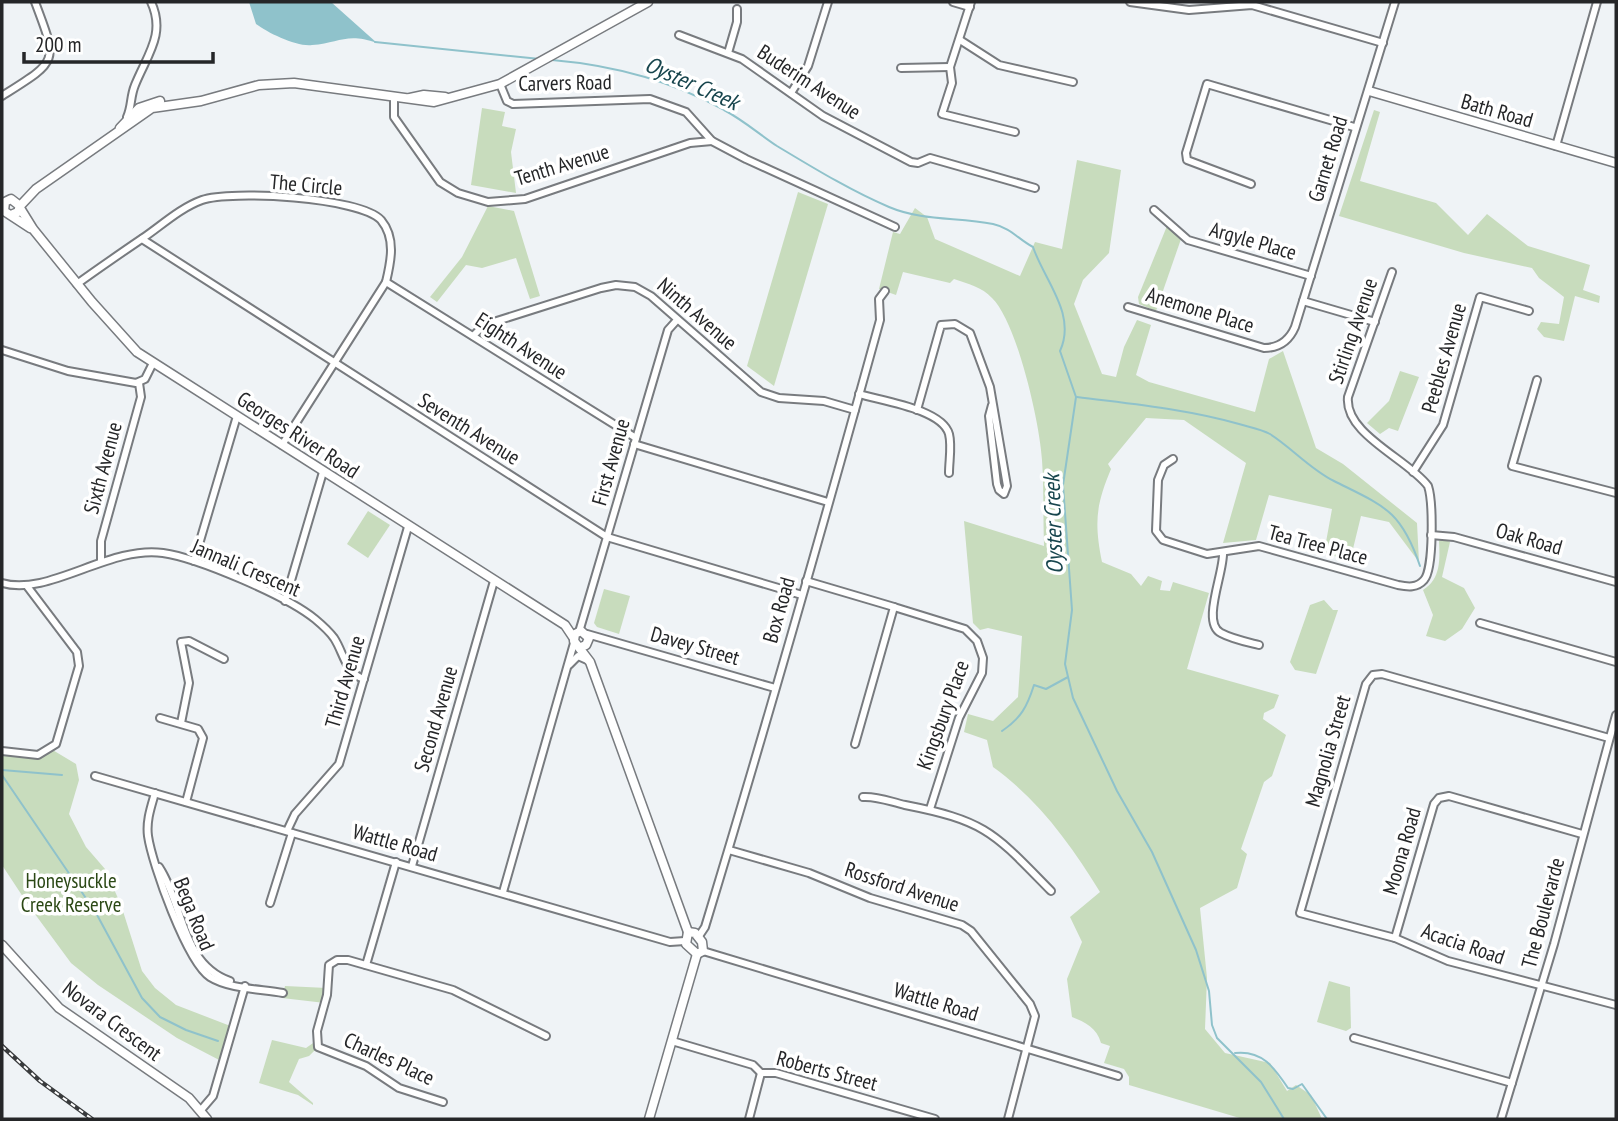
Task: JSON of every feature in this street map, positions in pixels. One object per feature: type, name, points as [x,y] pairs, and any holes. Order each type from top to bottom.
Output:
[{"type":"street","points":[[2,96],[43,67],[51,57],[51,44],[35,2]]},
{"type":"street","points":[[126,119],[134,88],[159,32],[150,2]]},
{"type":"street","points":[[500,84],[648,2]]},
{"type":"street","points":[[791,93],[808,66],[828,2]]},
{"type":"street","points":[[953,2],[971,4],[950,67],[952,83],[942,114],[1016,132]]},
{"type":"street","points":[[1130,2],[1189,10],[1252,5],[1383,43]]},
{"type":"street","name":"Garnet Road","points":[[1296,327],[1354,127],[1369,91],[1395,2]]},
{"type":"street","points":[[1556,146],[1597,2]]},
{"type":"street","points":[[728,53],[737,22],[737,9]]},
{"type":"street","name":"Buderim Avenue","points":[[679,35],[689,41],[728,53],[823,116],[918,163],[930,158],[1035,188]]},
{"type":"street","points":[[960,40],[999,65],[1073,82]]},
{"type":"street","points":[[901,68],[950,67]]},
{"type":"street","name":"Carvers Road","points":[[9,207],[152,108],[189,104],[258,85],[294,83],[410,98],[429,103],[500,84],[507,101],[513,104],[658,100],[686,112],[712,141],[895,227]]},
{"type":"street","points":[[1251,184],[1187,160],[1186,153],[1207,84],[1354,127]]},
{"type":"street","name":"Bath Road","points":[[1369,91],[1616,163]]},
{"type":"street","name":"Carvers Road","points":[[116,133],[126,119],[144,105],[212,97]]},
{"type":"street","name":"Tenth Avenue","points":[[394,97],[394,117],[440,182],[458,193],[488,202],[525,199],[690,143],[712,141]]},
{"type":"street","points":[[133,100],[144,105]]},
{"type":"street","name":"Georges River Road","points":[[2,192],[9,207],[33,229],[125,342],[153,363],[408,527],[582,635],[688,932]]},
{"type":"street","name":"The Circle","points":[[77,284],[186,208],[207,198],[283,198],[341,203],[378,218],[387,230],[391,250],[386,282],[282,445]]},
{"type":"street","name":"Argyle Place","points":[[1154,210],[1188,240],[1311,276]]},
{"type":"street","name":"Seventh Avenue","points":[[142,239],[607,537],[802,595]]},
{"type":"street","name":"Stirling Avenue","points":[[1392,272],[1349,397],[1348,408],[1359,427],[1413,472],[1430,491],[1431,535]]},
{"type":"street","name":"Eighth Avenue","points":[[386,282],[635,441],[828,502]]},
{"type":"street","name":"Ninth Avenue","points":[[473,336],[484,325],[616,285],[635,287],[645,292],[761,392],[779,398],[824,401],[855,410]]},
{"type":"street","name":"Box Road","points":[[699,936],[705,927],[729,850],[880,320],[879,299],[885,291]]},
{"type":"street","name":"Peebles Avenue","points":[[1413,472],[1443,425],[1480,297],[1529,311]]},
{"type":"street","points":[[1303,301],[1375,322]]},
{"type":"street","name":"Anemone Place","points":[[1128,307],[1264,348],[1285,342],[1296,327]]},
{"type":"street","name":"First Avenue","points":[[503,892],[569,665],[582,635],[607,537],[668,330],[677,320]]},
{"type":"street","points":[[917,410],[940,325],[955,324],[970,333],[990,387],[1007,486],[1004,494],[997,484],[989,416],[992,405]]},
{"type":"street","points":[[2,351],[68,371],[139,383],[147,376],[153,363]]},
{"type":"street","points":[[1537,380],[1512,466],[1616,493]]},
{"type":"street","name":"Sixth Avenue","points":[[101,562],[101,541],[140,401],[139,383]]},
{"type":"street","points":[[859,394],[937,418],[946,427],[950,442],[949,473]]},
{"type":"street","points":[[194,561],[237,416]]},
{"type":"street","name":"Tea Tree Place","points":[[1173,459],[1164,465],[1158,478],[1156,535],[1203,553],[1223,553],[1256,545],[1413,587],[1423,581],[1429,571],[1431,535]]},
{"type":"street","points":[[285,601],[323,472]]},
{"type":"street","name":"Third Avenue","points":[[270,903],[295,814],[339,764],[408,527]]},
{"type":"street","name":"Oak Road","points":[[1431,535],[1454,537],[1616,582]]},
{"type":"street","name":"Jannali Crescent","points":[[2,583],[27,586],[134,553],[162,553],[194,561],[285,601],[313,618],[333,637],[351,672],[364,679]]},
{"type":"street","points":[[1223,553],[1223,570],[1211,614],[1213,626],[1222,634],[1259,645]]},
{"type":"street","name":"Second Avenue","points":[[412,866],[494,581]]},
{"type":"street","points":[[806,581],[894,607],[855,744]]},
{"type":"street","points":[[2,751],[25,755],[45,752],[56,744],[79,655],[27,586]]},
{"type":"street","name":"Kingsbury Place","points":[[894,607],[965,629],[977,641],[983,658],[982,673],[959,718],[930,808]]},
{"type":"street","points":[[1480,623],[1616,662]]},
{"type":"street","points":[[568,625],[582,635]]},
{"type":"street","name":"Davey Street","points":[[582,635],[605,638],[775,688]]},
{"type":"street","points":[[175,636],[181,642],[189,683],[181,723]]},
{"type":"street","points":[[181,642],[189,641],[224,659]]},
{"type":"street","points":[[569,665],[578,656],[590,662]]},
{"type":"street","name":"Magnolia Street","points":[[1300,913],[1366,684],[1373,675],[1382,674],[1609,738]]},
{"type":"street","name":"The Boulevarde","points":[[1501,1119],[1616,715]]},
{"type":"street","points":[[160,718],[198,729],[203,738],[186,802]]},
{"type":"street","name":"Wattle Road","points":[[95,776],[670,942],[685,941]]},
{"type":"street","name":"Bega Road","points":[[155,793],[148,833],[196,965],[220,982],[283,993]]},
{"type":"street","points":[[863,797],[874,796],[930,808],[985,829],[1010,848],[1051,891]]},
{"type":"street","name":"Moona Road","points":[[1395,938],[1434,804],[1439,798],[1449,796],[1582,834]]},
{"type":"street","name":"Rossford Avenue","points":[[729,850],[809,873],[870,898],[962,925],[971,931],[1033,1010],[1035,1022],[1008,1119]]},
{"type":"street","points":[[366,965],[396,862]]},
{"type":"street","name":"Acacia Road","points":[[1300,913],[1395,938],[1448,961],[1616,1005]]},
{"type":"street","points":[[649,1119],[700,953],[699,936],[688,932],[685,941],[700,953]]},
{"type":"street","name":"Novara Crescent","points":[[2,945],[59,1008],[201,1110],[207,1119]]},
{"type":"street","name":"Wattle Road","points":[[700,953],[1118,1076]]},
{"type":"street","name":"Charles Place","points":[[443,1102],[399,1088],[366,1066],[318,1047],[317,1031],[327,995],[329,965],[337,960],[348,960],[453,990],[545,1036]]},
{"type":"street","points":[[201,1110],[213,1096],[245,986]]},
{"type":"street","points":[[1354,1038],[1512,1083]]},
{"type":"street","name":"Roberts Street","points":[[672,1041],[753,1065],[761,1073],[776,1073],[935,1119]]},
{"type":"street","points":[[749,1119],[761,1073]]},
{"type":"green space","points":[[482,108],[505,112],[502,126],[516,129],[511,152],[516,193],[471,185]]},
{"type":"green space","points":[[1374,110],[1380,112],[1360,181],[1436,203],[1468,235],[1487,214],[1528,246],[1590,265],[1583,290],[1600,296],[1599,303],[1575,296],[1564,341],[1544,337],[1537,329],[1541,322],[1559,324],[1564,297],[1539,278],[1532,268],[1464,253],[1339,216]]},
{"type":"green space","points":[[1077,160],[1121,170],[1109,253],[1083,280],[1074,304],[1102,374],[1116,377],[1124,347],[1137,320],[1151,325],[1136,375],[1149,382],[1255,412],[1269,359],[1283,351],[1316,448],[1343,464],[1417,523],[1419,562],[1389,522],[1361,516],[1350,561],[1324,553],[1332,509],[1269,495],[1256,540],[1223,543],[1246,463],[1184,420],[1146,418],[1108,464],[1111,469],[1099,504],[1097,524],[1102,562],[1131,574],[1141,586],[1148,576],[1162,581],[1160,590],[1170,591],[1173,582],[1209,593],[1187,669],[1279,695],[1274,708],[1264,713],[1263,719],[1286,735],[1272,776],[1264,782],[1241,849],[1247,854],[1237,888],[1200,908],[1207,978],[1205,1029],[1225,1053],[1270,1063],[1287,1091],[1296,1085],[1311,1095],[1322,1119],[1243,1119],[1129,1085],[1129,1077],[1124,1069],[1104,1063],[1110,1046],[1101,1043],[1090,1026],[1072,1017],[1067,979],[1082,942],[1070,917],[1100,892],[1053,824],[1025,794],[993,767],[987,740],[964,732],[968,714],[993,721],[1018,697],[1022,636],[988,628],[980,630],[973,623],[964,521],[1044,546],[1043,471],[1037,423],[1026,374],[1010,328],[1001,310],[988,294],[954,279],[950,283],[903,272],[896,295],[879,289],[893,232],[900,234],[915,208],[927,217],[935,239],[1020,276],[1035,242],[1062,249]]},
{"type":"green space","points":[[798,192],[828,204],[774,386],[747,366]]},
{"type":"green space","points":[[488,206],[514,211],[540,296],[530,299],[516,258],[482,268],[466,265],[437,302],[430,297],[462,257]]},
{"type":"green space","points":[[1167,226],[1181,239],[1156,311],[1139,304],[1138,297]]},
{"type":"green space","points":[[1400,371],[1419,377],[1398,431],[1389,428],[1380,434],[1367,423],[1389,401]]},
{"type":"green space","points":[[368,511],[390,525],[368,558],[347,544]]},
{"type":"green space","points":[[1443,539],[1450,542],[1442,577],[1464,588],[1475,608],[1462,629],[1445,641],[1426,636],[1433,615],[1423,590],[1436,574],[1439,541]]},
{"type":"green space","points":[[604,589],[630,596],[619,634],[597,627],[594,623]]},
{"type":"green space","points":[[1324,600],[1333,610],[1338,610],[1316,674],[1295,670],[1290,662],[1310,605]]},
{"type":"green space","name":"Honeysuckle Creek Reserve","points":[[51,749],[76,764],[79,780],[69,814],[86,847],[105,869],[121,905],[142,971],[155,988],[176,1005],[233,1027],[223,1062],[177,1038],[98,985],[71,963],[2,865],[2,751],[25,755]]},
{"type":"green space","points":[[1329,981],[1350,987],[1351,1028],[1346,1031],[1317,1022]]},
{"type":"green space","points":[[285,986],[327,988],[325,1003],[282,998]]},
{"type":"green space","points":[[272,1040],[306,1048],[316,1041],[318,1047],[309,1056],[299,1059],[289,1082],[313,1105],[298,1095],[259,1083]]},
{"type":"water","points":[[249,2],[331,2],[377,43],[358,38],[312,45],[291,42],[256,24]]},
{"type":"waterway","name":"Oyster Creek","points":[[375,42],[540,59]]},
{"type":"waterway","name":"Oyster Creek","points":[[552,60],[619,70],[683,91],[731,114],[777,146],[875,201],[914,215],[993,224],[1010,231],[1033,247],[1062,311],[1064,337],[1060,351],[1076,397],[1063,485],[1072,610],[1065,664],[1073,698],[1117,791],[1152,852],[1196,950],[1209,991],[1212,1025],[1217,1038],[1261,1082],[1284,1119]]},
{"type":"waterway","points":[[1077,397],[1199,414],[1266,432],[1325,476],[1389,512],[1406,533],[1420,566]]},
{"type":"waterway","points":[[1002,731],[1023,711],[1034,685],[1046,689],[1068,677]]},
{"type":"waterway","points":[[2,770],[62,775]]},
{"type":"waterway","points":[[2,775],[96,913],[142,998],[160,1017],[218,1041]]},
{"type":"waterway","points":[[1235,1053],[1260,1057],[1278,1073],[1288,1088],[1293,1089],[1302,1084],[1327,1119]]},
{"type":"railway","points":[[2,1046],[40,1081],[92,1119]]}]
